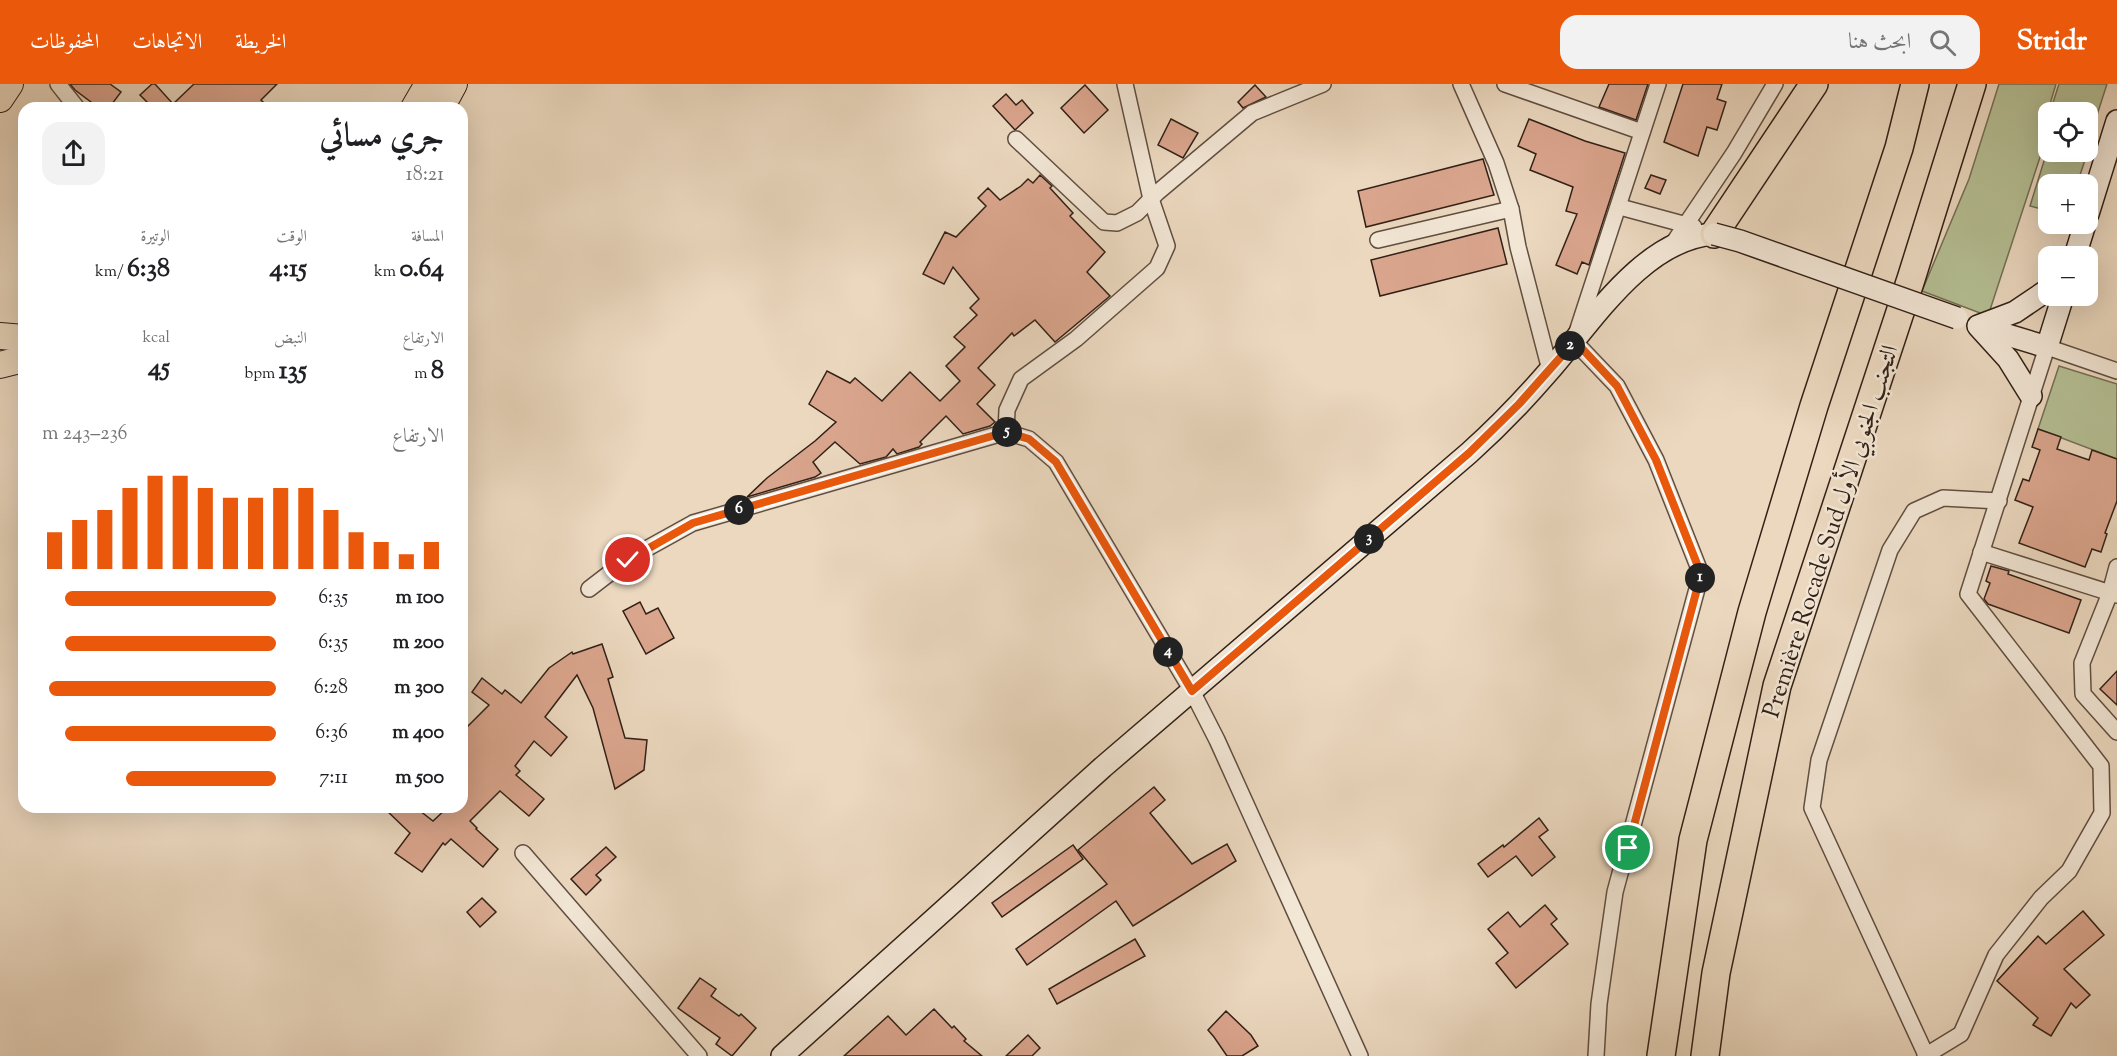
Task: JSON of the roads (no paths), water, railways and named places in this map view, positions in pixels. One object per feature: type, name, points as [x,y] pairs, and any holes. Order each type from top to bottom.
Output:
[{"type":"highway","points":[[0,99],[10,84]]},
{"type":"highway","points":[[418,102],[428,84]]},
{"type":"highway","points":[[444,102],[454,84]]},
{"type":"highway","points":[[1714,234],[1814,84]]},
{"type":"highway","name":"Première Rocade Sud التجنب الجنوبي الأول","points":[[1661,1056],[1693,840],[1749,623],[1814,405],[1899,148],[1915,84]]},
{"type":"highway","name":"Première Rocade Sud التجنب الجنوبي الأول","points":[[1705,1056],[1716,973],[1777,686],[1972,84]]},
{"type":"highway","points":[[0,336],[18,338]]},
{"type":"highway","points":[[0,359],[18,358]]},
{"type":"highway","points":[[0,365],[18,360]]},
{"type":"main road","points":[[2098,194],[2110,170],[2117,121]]},
{"type":"main road","points":[[782,1056],[1103,767],[1469,453],[1507,417],[1550,370],[1628,278],[1670,248],[1692,237],[1714,234],[1740,241],[1978,326],[2047,346],[2059,306]]},
{"type":"main road","points":[[1978,326],[2015,312],[2038,296]]},
{"type":"main road","points":[[1978,326],[2008,359],[2031,396]]},
{"type":"street","points":[[58,84],[72,102]]},
{"type":"street","points":[[1006,432],[1007,410],[1021,379],[1076,339],[1157,268],[1167,246],[1151,199],[1125,84]]},
{"type":"street","points":[[1016,139],[1104,222],[1117,223],[1137,213],[1252,113],[1323,84]]},
{"type":"street","points":[[1461,84],[1496,163],[1510,208],[1518,248],[1550,370]]},
{"type":"street","points":[[1505,84],[1522,87],[1642,132]]},
{"type":"street","points":[[1596,1056],[1599,1004],[1615,892],[1701,574],[1656,460],[1617,386],[1575,341],[1658,84]]},
{"type":"street","points":[[1670,248],[1734,153],[1775,84]]},
{"type":"street","points":[[1620,207],[1686,224],[1714,234]]},
{"type":"street","points":[[1378,240],[1510,208]]},
{"type":"street","points":[[1999,501],[1943,498],[1914,511],[1890,550],[1820,760],[1812,808],[1925,1056],[1961,1034],[1996,956],[2041,898],[2069,871],[2102,813],[2102,766],[1968,594],[1999,501],[2047,346],[2117,371]]},
{"type":"street","points":[[589,589],[628,560],[693,523],[1006,432],[1029,439],[1056,462],[1192,691],[1217,740],[1360,1056]]},
{"type":"street","points":[[1981,552],[2113,594]]},
{"type":"street","points":[[2117,567],[2113,594],[2082,663],[2083,694],[2117,732]]},
{"type":"street","points":[[523,853],[699,1056]]}]
